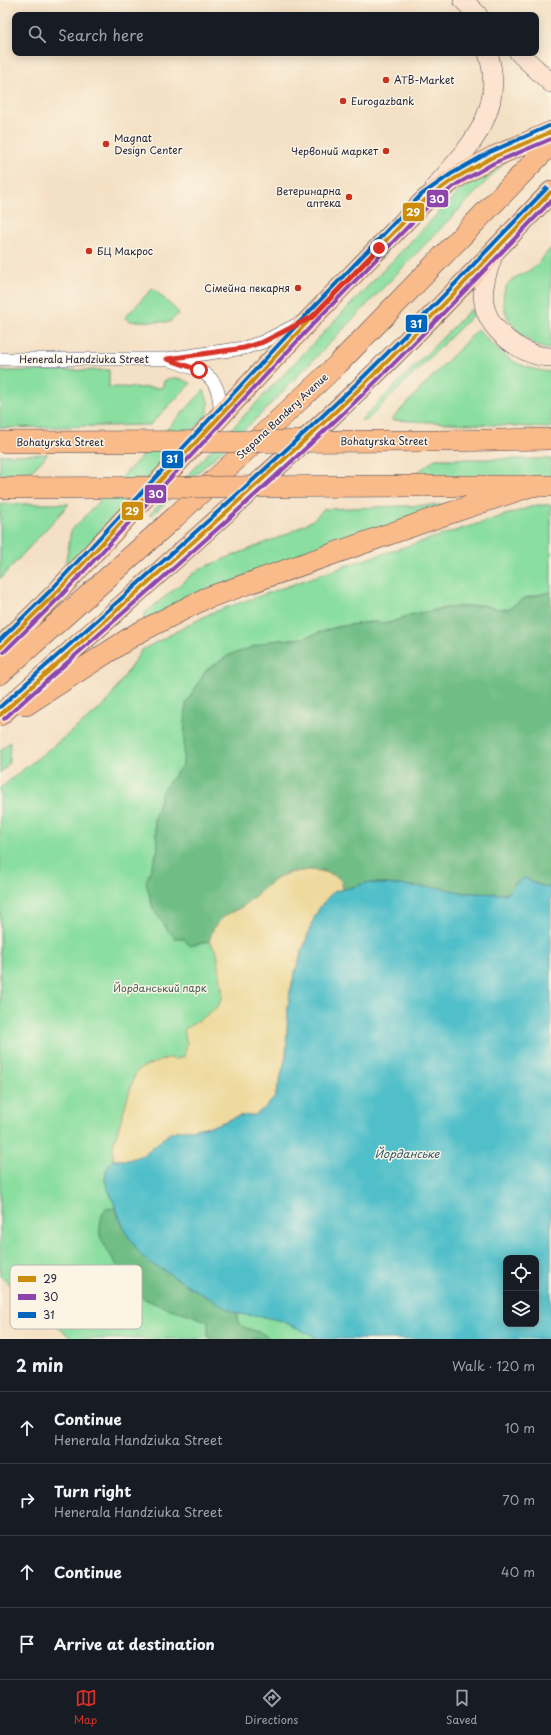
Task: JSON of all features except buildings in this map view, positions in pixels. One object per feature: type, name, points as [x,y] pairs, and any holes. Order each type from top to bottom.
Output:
[{"type":"main road","points":[[0,648],[56,593],[312,317],[425,200],[466,152],[486,120],[490,105],[492,78],[488,56]]},
{"type":"main road","points":[[522,56],[551,83]]},
{"type":"main road","points":[[425,200],[454,179],[491,158],[551,132]]},
{"type":"main road","name":"Stepana Bandery Avenue","points":[[0,674],[175,517],[339,363],[551,144]]},
{"type":"main road","points":[[0,715],[199,538],[354,393],[551,192]]},
{"type":"main road","points":[[496,249],[484,282],[484,296],[487,316],[501,334],[514,345],[529,353],[543,357],[551,357]]},
{"type":"main road","name":"Bohatyrska Street","points":[[0,442],[439,441],[551,439]]},
{"type":"main road","points":[[0,488],[541,486]]},
{"type":"main road","points":[[0,722],[136,634],[204,599],[435,518],[541,486]]},
{"type":"street","name":"Henerala Handziuka Street","points":[[0,359],[167,359],[244,348],[263,342],[312,317]]},
{"type":"street","name":"Henerala Handziuka Street","points":[[167,359],[199,370],[211,378],[221,398],[220,416]]},
{"type":"green space","points":[[507,160],[260,415],[151,516],[149,515],[464,186]]},
{"type":"green space","points":[[551,248],[551,349],[547,349],[534,344],[514,327],[506,313],[503,298],[504,291],[513,279],[533,268]]},
{"type":"green space","points":[[153,288],[179,313],[170,322],[130,321],[125,317]]},
{"type":"green space","points":[[471,309],[473,315],[366,421],[361,420]]},
{"type":"green space","points":[[478,329],[501,353],[509,359],[528,367],[551,372],[551,428],[391,420]]},
{"type":"green space","points":[[109,370],[109,387],[162,388],[164,381],[171,378],[180,379],[191,383],[150,425],[0,428],[0,371]]},
{"type":"green space","points":[[204,390],[208,402],[208,414],[64,571],[71,531]]},
{"type":"green space","points":[[48,454],[29,474],[0,475],[0,455]]},
{"type":"green space","points":[[435,459],[551,459],[551,479],[409,479]]},
{"type":"green space","points":[[0,504],[69,504],[0,579]]},
{"type":"green space","points":[[460,504],[144,621],[145,613],[199,569],[285,535],[313,520],[324,509]]},
{"type":"green space","name":"Йорданський парк","points":[[537,505],[551,505],[551,592],[525,598],[508,609],[498,609],[482,605],[447,608],[409,615],[390,623],[370,622],[336,627],[304,638],[270,641],[185,739],[183,765],[163,789],[154,820],[158,849],[155,858],[353,848],[354,887],[334,891],[170,1133],[143,1155],[106,1170],[105,1181],[125,1231],[190,1287],[238,1314],[261,1316],[283,1321],[320,1339],[72,1339],[61,1329],[142,1329],[142,1265],[10,1265],[10,1285],[0,1276],[0,788],[105,705],[142,650],[211,613],[354,563]]},
{"type":"green space","points":[[551,592],[551,888],[539,885],[525,878],[514,884],[511,890],[505,894],[465,893],[378,883],[366,883],[343,890],[341,880],[324,871],[310,870],[288,873],[274,880],[242,907],[226,915],[214,927],[209,941],[190,946],[183,938],[175,938],[169,932],[153,909],[146,882],[158,849],[154,820],[163,789],[183,765],[186,704],[206,670],[229,655],[270,641],[304,638],[336,627],[370,622],[390,623],[409,615],[447,608],[482,605],[498,609],[508,609],[525,598]]},
{"type":"green space","points":[[10,742],[9,763],[0,773],[0,751]]},
{"type":"green space","points":[[115,1208],[125,1231],[140,1254],[190,1287],[238,1314],[237,1320],[243,1327],[266,1335],[270,1339],[210,1339],[208,1335],[208,1322],[154,1303],[142,1297],[142,1265],[117,1265],[102,1240],[100,1229],[102,1215],[105,1209]]},
{"type":"sand","points":[[310,870],[326,872],[334,875],[341,880],[343,890],[335,891],[310,928],[296,969],[288,1007],[286,1057],[275,1097],[265,1108],[255,1115],[239,1116],[216,1125],[190,1130],[179,1130],[170,1133],[143,1155],[128,1160],[113,1160],[113,1146],[137,1071],[168,1058],[176,1059],[184,1057],[187,1043],[184,1034],[185,1029],[219,1005],[223,996],[217,952],[209,941],[214,927],[226,915],[242,907],[274,880],[288,873]]},
{"type":"water","name":"Йорданське","points":[[525,878],[539,885],[551,888],[551,1339],[320,1339],[282,1321],[261,1316],[238,1314],[190,1287],[162,1269],[150,1264],[140,1254],[125,1231],[105,1181],[106,1170],[113,1160],[128,1160],[143,1155],[170,1133],[180,1130],[190,1130],[216,1125],[239,1116],[255,1115],[265,1108],[275,1097],[286,1057],[288,1007],[296,969],[314,918],[320,907],[329,896],[335,891],[366,883],[440,888],[465,893],[505,894],[511,890],[514,884]]},
{"type":"transit line","name":"31","points":[[0,640],[52,589],[308,313],[421,195],[451,174],[488,153],[549,126]]},
{"type":"transit line","name":"29","points":[[0,648],[56,593],[312,317],[425,200],[454,179],[491,158],[551,132]]},
{"type":"transit line","name":"30","points":[[4,652],[60,597],[316,321],[429,205],[457,184],[494,163],[551,139]]},
{"type":"transit line","name":"31","points":[[0,707],[221,510],[308,430],[425,315],[547,188]]},
{"type":"transit line","name":"29","points":[[0,715],[223,516],[311,435],[429,319],[551,192]]},
{"type":"transit line","name":"30","points":[[4,719],[227,521],[315,440],[383,375],[551,201]]},
{"type":"place","name":"ATB-Market","points":[[386,80]]},
{"type":"place","name":"Eurogazbank","points":[[343,101]]},
{"type":"place","name":"Magnat Design Center","points":[[106,144]]},
{"type":"place","name":"Червоний маркет","points":[[386,151]]},
{"type":"place","name":"Ветеринарна аптека","points":[[349,197]]},
{"type":"place","name":"БЦ Макрос","points":[[89,251]]},
{"type":"place","name":"Сімейна пекарня","points":[[298,288]]},
{"type":"route","points":[[199,370],[167,359],[244,348],[263,342],[312,317],[379,248]]}]
